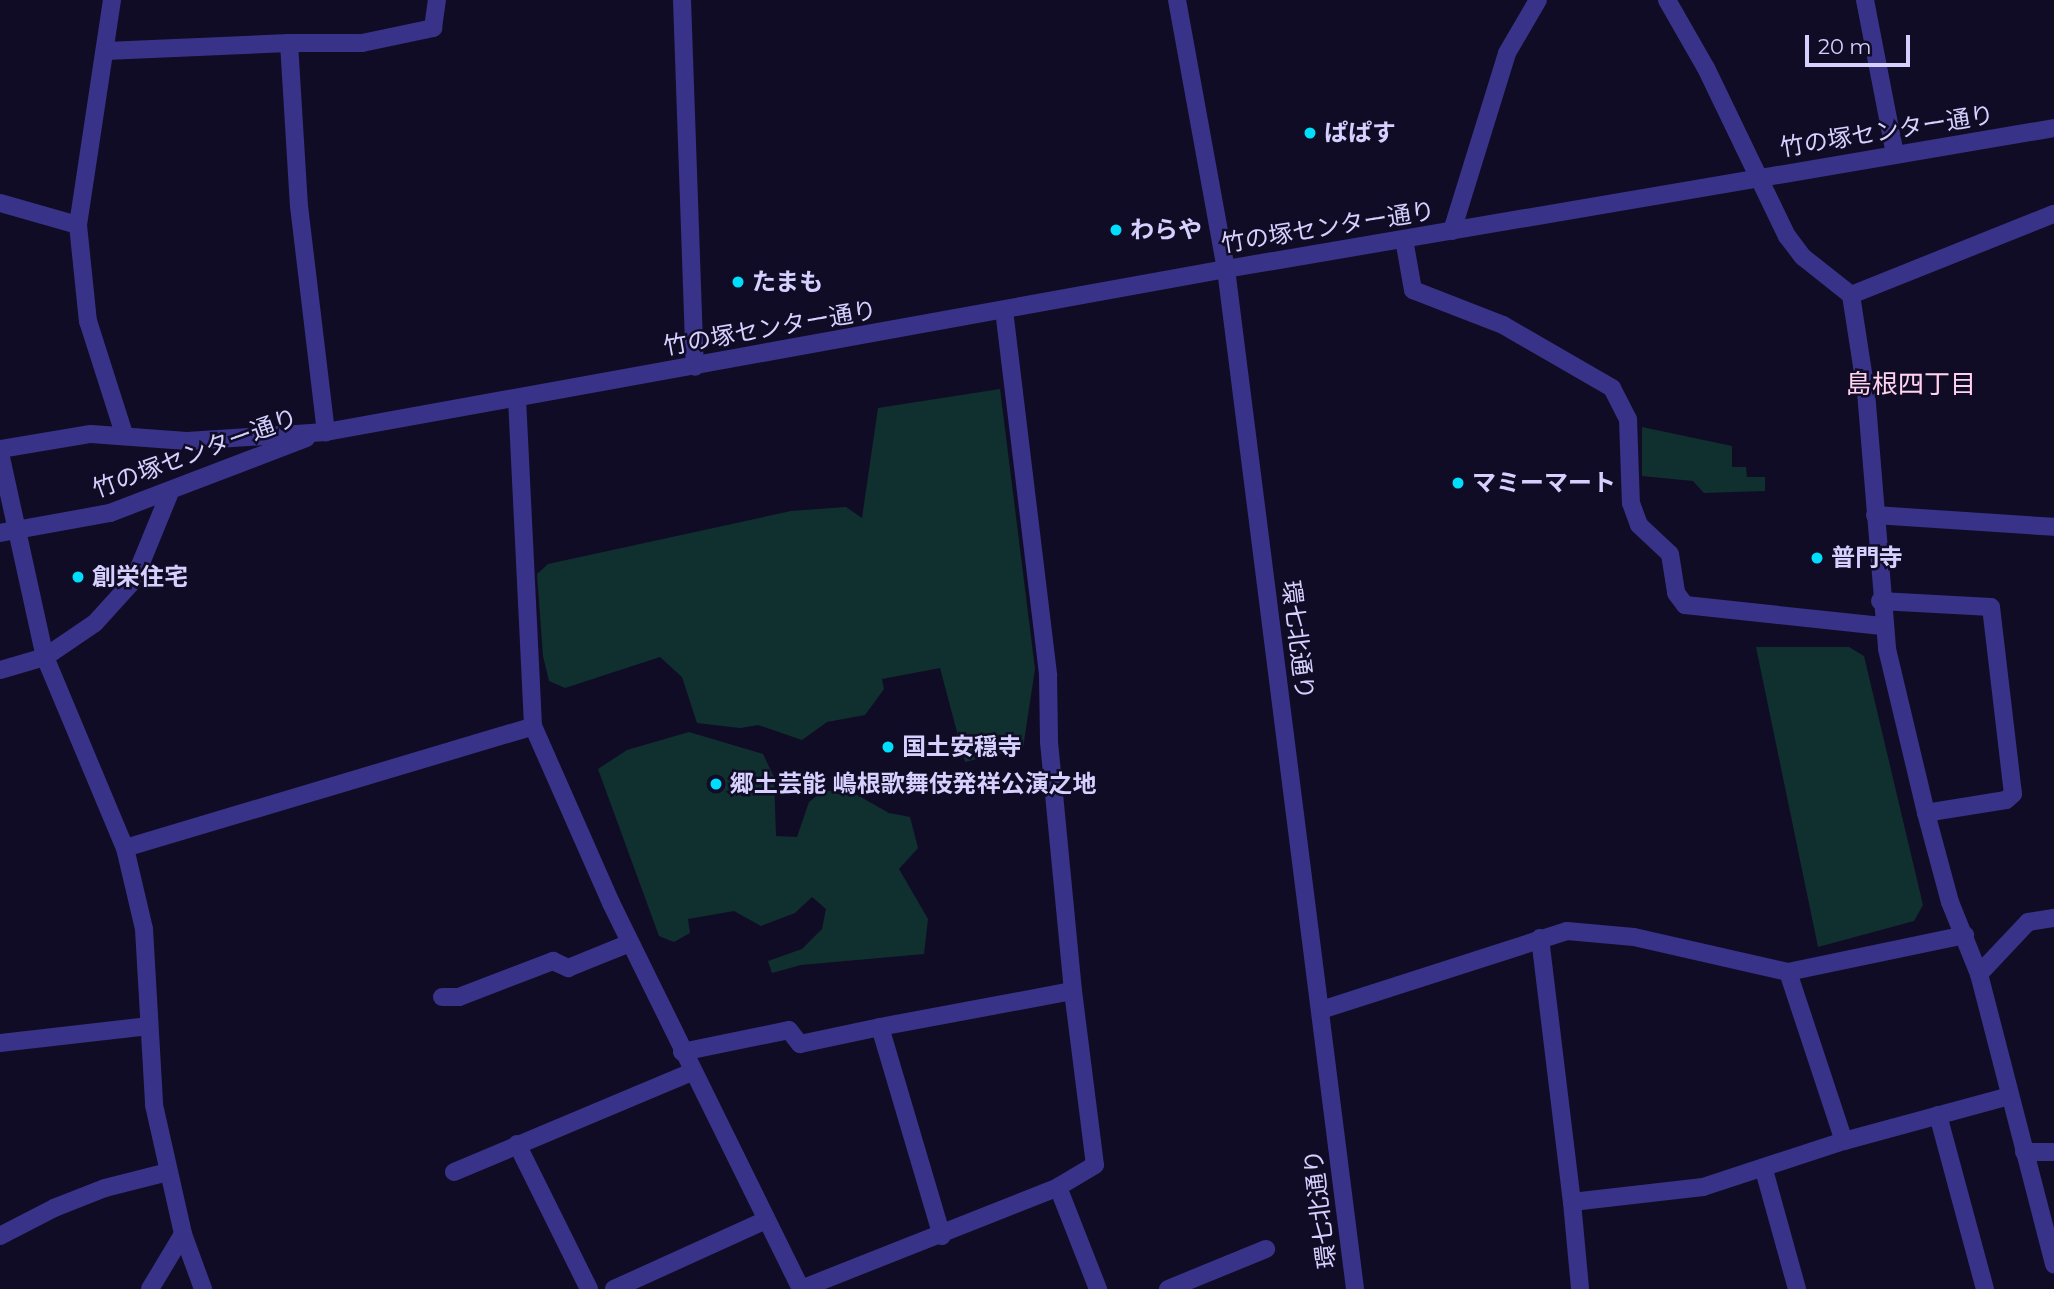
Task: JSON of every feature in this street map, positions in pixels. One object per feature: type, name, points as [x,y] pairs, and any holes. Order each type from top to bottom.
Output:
[{"type":"street","points":[[112,0],[78,225],[88,321],[124,434]]},
{"type":"street","points":[[106,51],[289,43],[362,43],[433,27],[437,0]]},
{"type":"street","points":[[682,0],[695,367]]},
{"type":"street","name":"環七北通り","points":[[1177,0],[1226,269],[1355,1289]]},
{"type":"street","points":[[1452,231],[1507,53],[1538,0]]},
{"type":"street","points":[[1667,0],[1706,68],[1781,226],[1803,257],[1851,295],[1866,393],[1882,626],[1926,813],[1950,902],[1979,974],[2054,1264]]},
{"type":"street","points":[[1866,0],[1895,154]]},
{"type":"street","points":[[289,43],[299,206],[324,432]]},
{"type":"street","name":"竹の塚センター通り","points":[[0,451],[91,434],[124,434],[187,441],[324,432],[1226,269],[2054,128]]},
{"type":"street","points":[[0,203],[78,225]]},
{"type":"street","points":[[1851,295],[2054,214]]},
{"type":"street","points":[[1404,239],[1413,290],[1503,326],[1612,388],[1628,419],[1631,503],[1639,525],[1670,554],[1676,593],[1685,605],[1882,626]]},
{"type":"street","points":[[517,398],[533,726],[630,943],[801,1289],[942,1236],[1058,1187],[1095,1165],[1073,991],[1049,742],[1048,675],[1004,310]]},
{"type":"street","name":"竹の塚センター通り","points":[[0,533],[110,513],[324,432]]},
{"type":"street","points":[[0,451],[45,657],[125,848],[144,929],[154,1105],[183,1234],[203,1289]]},
{"type":"street","points":[[0,670],[45,657],[95,623],[134,580],[171,490]]},
{"type":"street","points":[[1875,514],[2054,527]]},
{"type":"street","points":[[1880,600],[1992,607],[2013,794],[2006,800],[1926,813]]},
{"type":"street","points":[[125,848],[533,726]]},
{"type":"street","points":[[1979,974],[2028,922],[2054,918]]},
{"type":"street","points":[[1321,1010],[1567,931],[1634,937],[1787,972],[1965,935]]},
{"type":"street","points":[[1540,938],[1580,1289]]},
{"type":"street","points":[[442,997],[459,997],[553,961],[568,968],[630,943]]},
{"type":"street","points":[[1787,972],[1844,1141]]},
{"type":"street","points":[[682,1052],[789,1030],[800,1044],[1073,991]]},
{"type":"street","points":[[0,1043],[149,1026]]},
{"type":"street","points":[[880,1027],[942,1236]]},
{"type":"street","points":[[454,1172],[692,1072]]},
{"type":"street","points":[[1572,1202],[1703,1187],[1764,1170],[1844,1141],[2010,1096]]},
{"type":"street","points":[[1938,1115],[1986,1289]]},
{"type":"street","points":[[517,1144],[589,1289]]},
{"type":"street","points":[[2024,1152],[2054,1152]]},
{"type":"street","points":[[1764,1170],[1797,1289]]},
{"type":"street","points":[[0,1236],[79,1198],[169,1172]]},
{"type":"street","points":[[1058,1187],[1098,1289]]},
{"type":"street","points":[[614,1289],[766,1220]]},
{"type":"street","points":[[150,1289],[183,1234]]},
{"type":"street","points":[[1168,1289],[1266,1249]]},
{"type":"green space","points":[[1000,389],[1035,669],[1023,748],[965,762],[940,668],[882,679],[884,689],[865,715],[827,722],[802,740],[758,725],[740,728],[697,723],[682,677],[660,657],[565,688],[549,681],[543,656],[537,574],[548,564],[791,511],[846,507],[862,518],[878,408]]},
{"type":"green space","points":[[1642,427],[1732,446],[1732,467],[1746,467],[1747,477],[1765,477],[1765,491],[1704,493],[1693,481],[1642,476]]},
{"type":"green space","points":[[1756,647],[1849,647],[1864,656],[1923,905],[1914,921],[1818,947]]},
{"type":"green space","points":[[689,732],[763,754],[774,777],[776,836],[797,837],[809,802],[823,791],[850,791],[889,813],[910,817],[918,848],[899,869],[928,919],[924,954],[801,965],[772,973],[768,961],[802,949],[822,929],[826,909],[812,897],[795,913],[761,926],[734,911],[688,919],[690,933],[674,942],[659,936],[598,769],[627,750]]},
{"type":"place","name":"ぱぱす","points":[[1310,133]]},
{"type":"place","name":"わらや","points":[[1116,230]]},
{"type":"place","name":"たまも","points":[[738,282]]},
{"type":"place","name":"マミーマート","points":[[1458,483]]},
{"type":"place","name":"普門寺","points":[[1817,558]]},
{"type":"place","name":"創栄住宅","points":[[78,577]]},
{"type":"place","name":"国土安穏寺","points":[[888,747]]},
{"type":"place","name":"郷土芸能 嶋根歌舞伎発祥公演之地","points":[[716,784]]},
{"type":"district","name":"島根四丁目","points":[[1911,385]]}]
